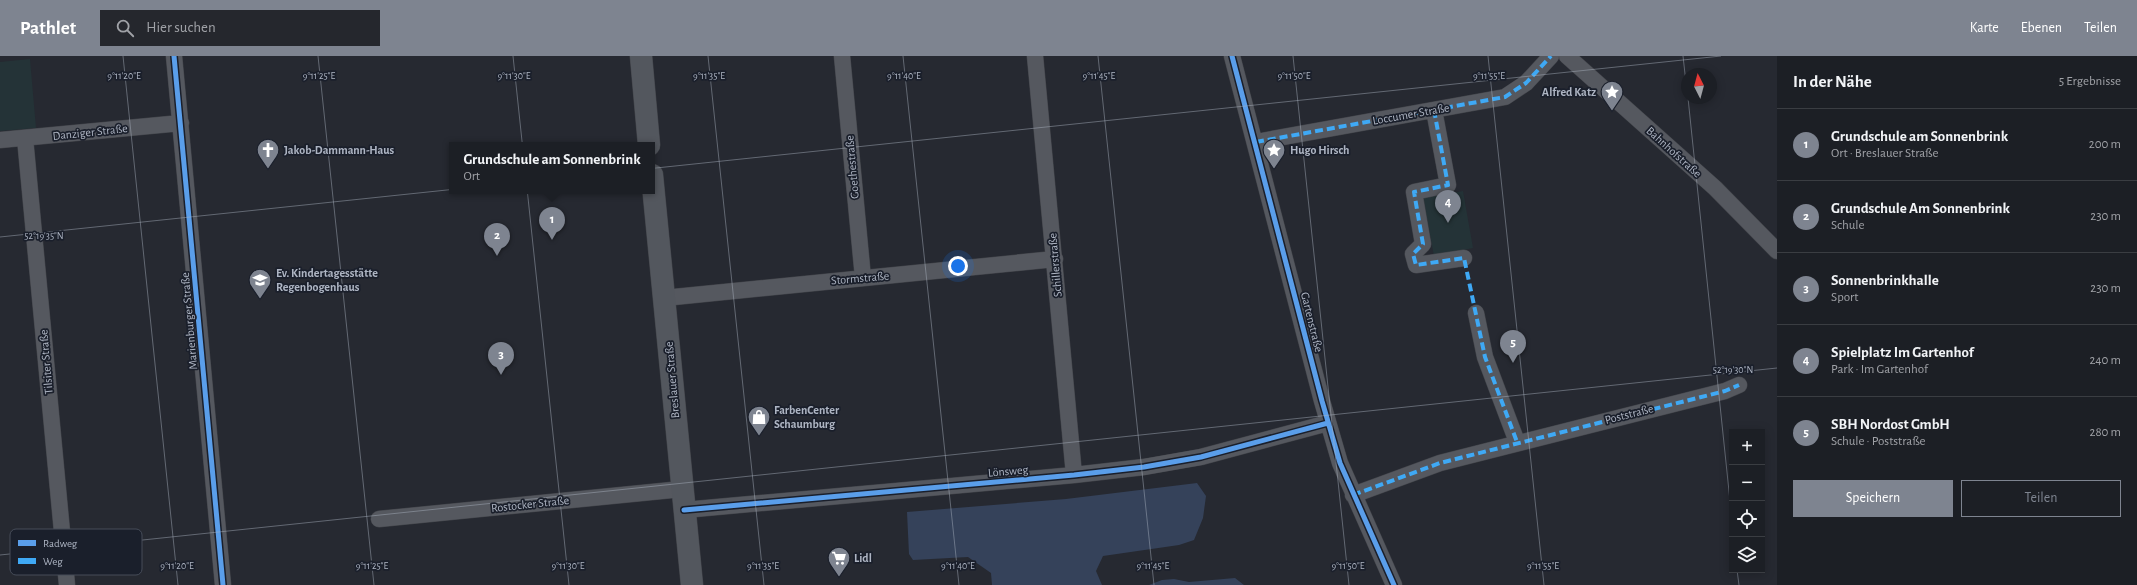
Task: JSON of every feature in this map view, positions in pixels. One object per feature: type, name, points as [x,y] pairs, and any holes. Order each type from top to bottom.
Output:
[{"type":"main road","points":[[641,56],[649,142]]},
{"type":"main road","name":"Breslauer Straße","points":[[654,194],[692,585]]},
{"type":"street","name":"Marienburger Straße","points":[[174,56],[223,585]]},
{"type":"street","name":"Goethestraße","points":[[842,56],[863,278]]},
{"type":"street","name":"Schillerstraße","points":[[1035,56],[1074,475]]},
{"type":"street","name":"Gartenstraße","points":[[1232,56],[1340,463],[1394,585]]},
{"type":"street","name":"Loccumer Straße","points":[[1256,142],[1505,97],[1526,83],[1551,56]]},
{"type":"street","name":"Bahnhofstraße","points":[[1567,56],[1714,188],[1777,251]]},
{"type":"street","points":[[1434,110],[1448,185],[1414,192],[1424,244],[1413,254],[1416,265],[1464,258]]},
{"type":"street","name":"Danziger Straße","points":[[0,140],[181,123]]},
{"type":"street","name":"Tilsiter Straße","points":[[25,138],[62,529]]},
{"type":"street","name":"Stormstraße","points":[[664,298],[1055,259]]},
{"type":"street","points":[[1476,313],[1485,357],[1517,442]]},
{"type":"street","name":"Poststraße","points":[[1353,495],[1434,464],[1725,391],[1739,385]]},
{"type":"street","name":"Lönsweg","points":[[683,499],[1074,475],[1144,467],[1201,457],[1328,422]]},
{"type":"street","name":"Rostocker Straße","points":[[378,519],[683,499]]},
{"type":"street","name":"Tilsiter Straße","points":[[66,575],[67,585]]},
{"type":"shaded area","points":[[30,59],[36,128],[0,131],[0,62]]},
{"type":"shaded area","points":[[1463,191],[1473,248],[1434,256],[1423,198]]},
{"type":"water","points":[[1197,483],[1206,496],[1203,518],[1194,540],[1179,545],[1103,556],[1096,571],[1102,585],[992,585],[991,573],[968,557],[913,560],[909,554],[907,512],[1066,499]]},
{"type":"water","points":[[1235,578],[1244,585],[1149,585],[1162,580],[1174,579],[1189,582]]},
{"type":"marked path","points":[[1256,142],[1505,97],[1526,83],[1551,56]]},
{"type":"marked path","points":[[1434,110],[1448,185],[1414,192],[1423,244],[1413,254],[1416,265],[1464,258],[1485,357],[1517,442]]},
{"type":"marked path","points":[[1353,495],[1440,463],[1725,391],[1739,385]]},
{"type":"cycle path","points":[[174,56],[223,585]]},
{"type":"cycle path","points":[[1232,56],[1322,401],[1340,463],[1394,585]]},
{"type":"cycle path","points":[[684,510],[1074,475],[1144,467],[1201,457],[1328,423]]},
{"type":"place","name":"Alfred Katz","points":[[1612,112]]},
{"type":"place","name":"Jakob-Dammann-Haus","points":[[268,170]]},
{"type":"place","name":"Hugo Hirsch","points":[[1274,170]]},
{"type":"place","name":"Spielplatz Im Gartenhof","points":[[1448,223]]},
{"type":"place","name":"Grundschule am Sonnenbrink","points":[[552,240]]},
{"type":"place","name":"Grundschule Am Sonnenbrink","points":[[497,256]]},
{"type":"place","name":"Ev. Kindertagesstätte Regenbogenhaus","points":[[260,300]]},
{"type":"place","name":"SBH Nordost GmbH","points":[[1513,363]]},
{"type":"place","name":"Sonnenbrinkhalle","points":[[501,375]]},
{"type":"place","name":"FarbenCenter Schaumburg","points":[[759,436]]},
{"type":"place","name":"Lidl","points":[[839,578]]}]
